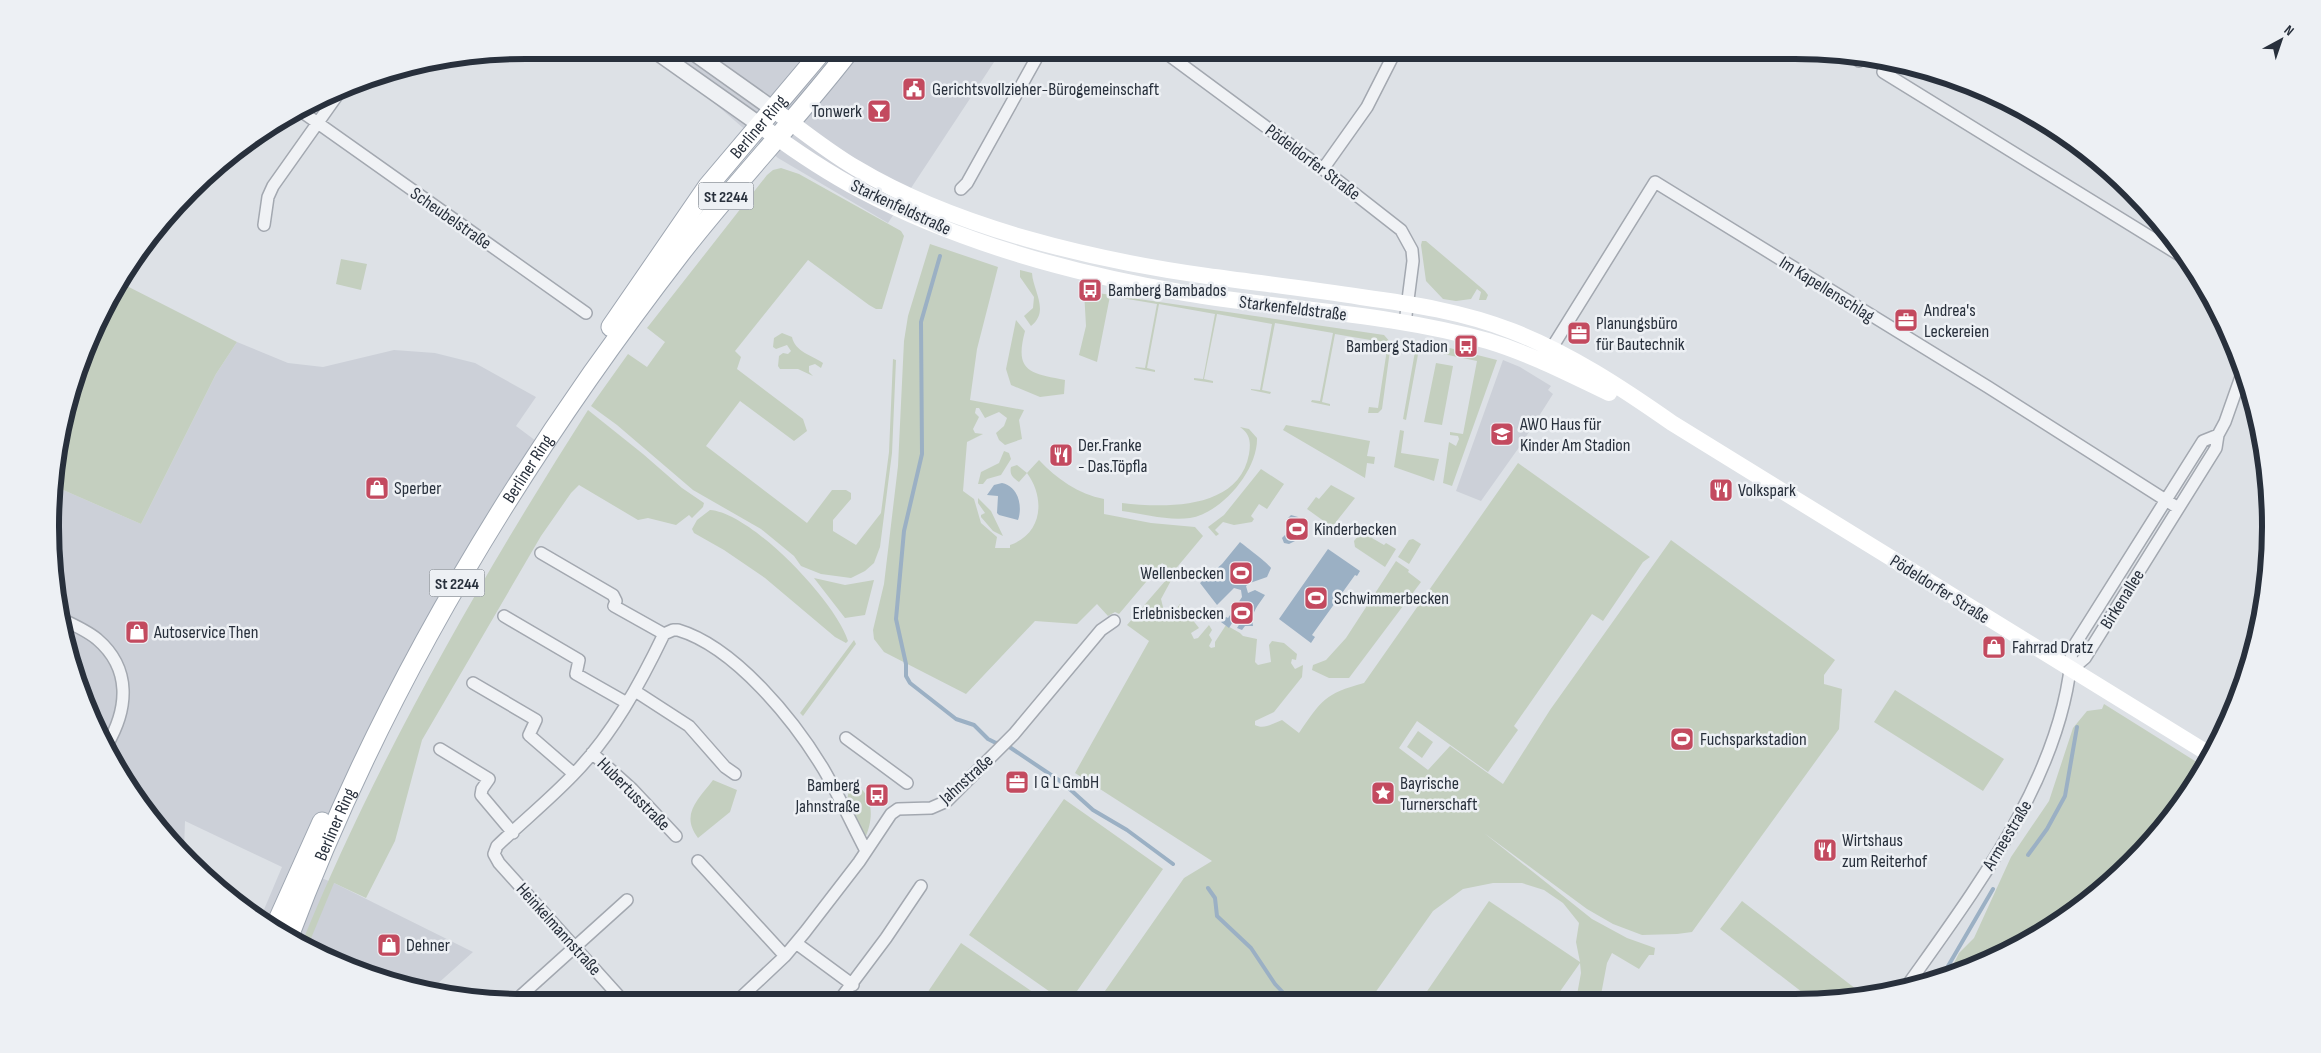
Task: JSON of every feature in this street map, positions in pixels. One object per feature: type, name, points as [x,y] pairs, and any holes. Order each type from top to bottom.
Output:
[{"type":"main road","name":"Berliner Ring","points":[[277,922],[372,714],[414,634],[482,516],[538,430],[588,361],[708,186],[815,59]]},
{"type":"main road","name":"Berliner Ring","points":[[291,931],[308,884],[358,771],[414,659],[479,545],[545,441],[655,288],[710,215],[842,59]]},
{"type":"main road","name":"Starkenfeldstraße","points":[[773,109],[856,168],[940,208],[1039,241],[1118,260],[1184,272],[1407,303]]},
{"type":"main road","name":"Starkenfeldstraße","points":[[760,125],[861,191],[931,223],[1017,254],[1181,292],[1405,324]]},
{"type":"main road","points":[[1181,292],[1184,272]]},
{"type":"main road","name":"Pödeldorfer Straße","points":[[1407,303],[1449,312],[1504,328],[1548,355],[1640,401],[1672,423],[2205,751]]},
{"type":"main road","name":"Pödeldorfer Straße","points":[[1405,324],[1548,355]]},
{"type":"street","name":"Starkenfeldstraße","points":[[667,59],[760,125]]},
{"type":"street","name":"Starkenfeldstraße","points":[[703,59],[773,109]]},
{"type":"street","points":[[961,189],[967,183],[1036,59]]},
{"type":"street","name":"Pödeldorfer Straße","points":[[1174,59],[1323,169],[1401,230],[1412,250],[1405,324]]},
{"type":"street","points":[[1323,169],[1367,107],[1391,59]]},
{"type":"street","points":[[1882,72],[2171,250]]},
{"type":"street","points":[[264,226],[268,197],[273,186],[334,100]]},
{"type":"street","name":"Scheubelstraße","points":[[305,115],[586,313]]},
{"type":"street","name":"Im Kapellenschlag","points":[[1548,355],[1655,182],[1988,387],[2178,508]]},
{"type":"street","name":"Birkenallee","points":[[2071,670],[2085,658],[2216,448],[2218,435],[2225,422],[2239,382]]},
{"type":"street","name":"Birkenallee","points":[[2071,670],[2072,649],[2165,500],[2203,441],[2218,435]]},
{"type":"street","points":[[541,553],[613,595],[616,601],[614,606],[664,634],[678,630],[707,643],[748,673],[796,729],[823,768],[866,851]]},
{"type":"street","points":[[504,616],[579,660],[576,674],[627,702]]},
{"type":"street","name":"Jahnstraße","points":[[745,994],[796,943],[866,851],[891,814],[898,809],[931,808],[947,801],[1014,734],[1101,630],[1114,621]]},
{"type":"street","points":[[69,624],[96,639],[116,663],[121,677],[124,704],[118,726],[110,739]]},
{"type":"street","name":"Hubertusstraße","points":[[494,854],[498,846],[574,774],[592,752],[635,690],[664,634]]},
{"type":"street","name":"Armeestraße","points":[[1912,979],[2019,818],[2036,784],[2050,747],[2071,670]]},
{"type":"street","name":"Hubertusstraße","points":[[473,683],[536,720],[529,735],[574,774]]},
{"type":"street","points":[[635,690],[689,726],[725,767],[735,774]]},
{"type":"street","points":[[846,738],[907,783]]},
{"type":"street","points":[[440,749],[489,779],[482,789],[481,795],[513,833]]},
{"type":"street","name":"Hubertusstraße","points":[[592,752],[632,789],[676,836]]},
{"type":"street","name":"Heinkelmannstraße","points":[[494,854],[499,863],[618,994]]},
{"type":"street","points":[[698,860],[785,956]]},
{"type":"street","points":[[845,994],[921,886]]},
{"type":"street","points":[[523,994],[627,900]]},
{"type":"street","points":[[796,943],[853,985]]},
{"type":"shaded area","points":[[663,59],[996,59],[888,223],[778,158]]},
{"type":"shaded area","points":[[237,342],[288,363],[323,367],[394,350],[435,353],[475,363],[536,397],[516,426],[544,447],[306,872],[334,883],[473,952],[436,985],[405,978],[347,959],[293,932],[263,912],[282,867],[185,821],[184,845],[155,811],[121,760],[94,706],[75,648],[63,588],[59,526],[61,489],[141,524],[216,374]]},
{"type":"shaded area","name":"AWO Haus für Kinder Am Stadion","points":[[1503,360],[1520,367],[1551,386],[1548,390],[1553,394],[1520,446],[1481,501],[1456,491]]},
{"type":"green space","points":[[781,168],[799,174],[901,231],[904,236],[882,309],[876,309],[869,305],[808,260],[735,351],[741,357],[737,369],[803,419],[807,431],[794,441],[740,401],[706,446],[807,523],[832,490],[846,490],[851,493],[851,499],[833,520],[833,531],[856,545],[881,513],[889,452],[893,359],[896,360],[892,453],[880,547],[874,563],[865,571],[851,578],[821,574],[801,566],[794,556],[761,529],[693,490],[617,425],[591,406],[628,354],[647,367],[665,342],[647,328],[767,175],[773,170]]},
{"type":"green space","points":[[1422,241],[1426,241],[1485,291],[1488,295],[1486,300],[1479,300],[1481,292],[1477,289],[1471,299],[1456,301],[1443,299],[1426,281]]},
{"type":"green space","points":[[930,244],[998,267],[977,349],[970,400],[1024,410],[1019,420],[1022,439],[1005,445],[999,440],[996,433],[1004,426],[1007,418],[999,412],[985,418],[979,408],[976,408],[975,413],[979,417],[973,429],[975,433],[983,434],[967,442],[963,491],[974,499],[981,523],[997,537],[995,548],[1010,548],[1010,545],[1021,540],[1029,533],[1034,524],[1038,515],[1037,494],[1027,473],[1039,460],[1068,485],[1094,497],[1104,499],[1104,514],[1151,523],[1195,527],[1203,536],[1173,572],[1162,563],[1119,614],[1115,612],[1108,616],[1097,604],[1077,624],[1035,621],[966,694],[884,652],[874,639],[873,630],[884,584],[898,466],[904,341],[908,316]]},
{"type":"green space","points":[[341,259],[367,264],[361,290],[336,284]]},
{"type":"green space","points":[[1020,270],[1032,273],[1039,301],[1039,314],[1037,320],[1031,326],[1024,316],[1033,308],[1034,297],[1020,277]]},
{"type":"green space","points":[[126,286],[237,342],[216,374],[141,524],[61,489],[68,435],[84,376],[94,347]]},
{"type":"green space","points":[[1084,291],[1384,335],[1391,343],[1382,409],[1378,413],[1368,413],[1369,407],[1378,408],[1388,343],[1335,334],[1322,402],[1330,404],[1330,406],[1311,402],[1312,400],[1320,401],[1333,333],[1275,323],[1262,390],[1271,392],[1270,394],[1251,389],[1260,390],[1272,324],[1217,314],[1204,379],[1213,381],[1213,383],[1194,380],[1194,378],[1203,379],[1215,314],[1159,304],[1147,368],[1155,370],[1155,372],[1135,368],[1145,368],[1157,304],[1110,296],[1097,362],[1079,355],[1086,326]]},
{"type":"green space","points":[[1016,320],[1025,331],[1022,345],[1024,363],[1034,372],[1065,380],[1064,394],[1040,397],[1011,385],[1006,369]]},
{"type":"green space","points":[[782,333],[792,337],[800,350],[823,363],[821,368],[815,364],[809,366],[809,372],[813,376],[798,369],[780,369],[778,366],[779,356],[783,353],[788,354],[791,351],[787,345],[776,349],[773,347],[774,338]]},
{"type":"green space","points":[[1426,342],[1497,360],[1452,486],[1443,483],[1449,442],[1456,446],[1459,439],[1458,436],[1450,435],[1450,432],[1463,434],[1477,361],[1419,349],[1406,420],[1403,419],[1416,346]]},
{"type":"green space","points":[[1436,363],[1453,366],[1442,425],[1424,422]]},
{"type":"green space","points":[[588,410],[682,488],[704,503],[703,507],[692,518],[689,515],[676,525],[648,518],[638,520],[579,485],[571,493],[541,536],[422,740],[395,841],[366,898],[334,883],[310,941],[304,938],[331,875],[397,738],[432,671]]},
{"type":"green space","points":[[1286,425],[1370,441],[1367,456],[1375,457],[1374,464],[1367,463],[1365,478],[1283,430]]},
{"type":"green space","points":[[1240,427],[1249,429],[1257,438],[1256,450],[1245,476],[1226,499],[1214,508],[1202,514],[1182,519],[1122,511],[1122,503],[1140,505],[1179,504],[1198,501],[1216,495],[1231,486],[1242,472],[1249,454],[1249,439],[1246,432]]},
{"type":"green space","points":[[1400,430],[1404,431],[1401,453],[1439,459],[1434,481],[1394,467]]},
{"type":"green space","points":[[1004,451],[1009,453],[1011,459],[1001,475],[987,479],[983,484],[978,484],[981,472],[999,463]]},
{"type":"green space","points":[[1518,463],[1650,557],[1643,562],[1603,621],[1592,614],[1514,726],[1518,730],[1488,772],[1417,721],[1399,748],[1428,770],[1450,746],[1503,784],[1550,710],[1671,540],[1835,660],[1824,675],[1824,684],[1842,689],[1839,729],[1692,932],[1642,935],[1613,924],[1587,909],[1484,833],[1592,919],[1627,938],[1655,948],[1654,955],[1649,955],[1639,969],[1612,953],[1607,963],[1601,994],[1577,994],[1581,973],[1580,963],[1558,994],[1425,994],[1489,901],[1580,962],[1576,942],[1579,923],[1563,903],[1544,890],[1522,883],[1493,883],[1463,889],[1433,911],[1374,994],[1103,994],[1184,878],[1212,861],[1075,773],[1149,641],[1127,625],[1173,572],[1174,575],[1161,599],[1164,611],[1173,613],[1180,604],[1199,628],[1191,633],[1194,639],[1198,638],[1209,625],[1212,630],[1209,635],[1212,640],[1209,646],[1211,648],[1215,647],[1215,642],[1226,625],[1243,636],[1257,639],[1255,662],[1258,665],[1271,662],[1269,645],[1272,641],[1284,643],[1297,654],[1296,660],[1292,659],[1291,663],[1295,669],[1303,665],[1302,677],[1274,712],[1255,721],[1255,725],[1262,727],[1282,720],[1299,733],[1325,700],[1340,691],[1364,683]]},
{"type":"green space","points":[[1017,465],[1027,473],[1019,482],[1011,474],[1011,467]]},
{"type":"green space","points":[[1261,469],[1284,484],[1267,509],[1259,504],[1251,516],[1254,519],[1252,522],[1234,525],[1223,522],[1215,530],[1219,534],[1216,536],[1208,527],[1224,515]]},
{"type":"green space","points":[[1331,485],[1355,498],[1332,527],[1307,509],[1316,497],[1319,499]]},
{"type":"green space","points":[[978,498],[991,511],[1003,536],[993,531],[981,517],[985,513],[978,503]]},
{"type":"green space","points":[[710,510],[727,515],[748,526],[769,542],[810,583],[827,604],[848,641],[846,643],[835,637],[765,578],[724,550],[694,533],[692,529],[697,520]]},
{"type":"green space","points":[[1365,527],[1374,533],[1372,538],[1396,549],[1385,567],[1355,547],[1354,541]]},
{"type":"green space","points":[[1413,539],[1421,544],[1409,564],[1398,557],[1409,540]]},
{"type":"green space","points":[[1396,561],[1421,582],[1349,678],[1329,678],[1312,670],[1313,665],[1326,660],[1346,638]]},
{"type":"green space","points":[[814,578],[845,585],[874,580],[865,615],[845,618]]},
{"type":"green space","points":[[854,640],[856,644],[803,716],[800,713]]},
{"type":"green space","points":[[1895,690],[2004,759],[1983,791],[1874,722]]},
{"type":"green space","points":[[2104,704],[2198,763],[2166,811],[2146,835],[2103,878],[2079,898],[2028,932],[1974,959],[1952,966],[1959,953],[1974,938],[2011,857],[2049,801],[2073,728],[2087,711],[2102,709]]},
{"type":"green space","points":[[1418,731],[1433,742],[1422,758],[1407,747]]},
{"type":"green space","points":[[713,780],[737,790],[730,812],[698,838],[693,829],[691,814],[697,801]]},
{"type":"green space","points":[[856,785],[867,796],[871,809],[870,824],[865,838],[847,801],[849,789]]},
{"type":"green space","points":[[1064,799],[1163,869],[1075,994],[1053,994],[969,935]]},
{"type":"green space","points":[[1742,901],[1857,990],[1804,994],[1720,929]]},
{"type":"green space","points":[[961,943],[1036,994],[926,994]]},
{"type":"green space","points":[[1950,967],[1938,971],[1940,968]]},
{"type":"water","points":[[1002,483],[1012,488],[1018,497],[1020,509],[1018,520],[999,515],[997,513],[998,496],[987,495],[994,485]]},
{"type":"water","name":"Kinderbecken","points":[[1291,515],[1298,517],[1306,525],[1299,539],[1289,544],[1284,543],[1282,538],[1290,530],[1286,520]]},
{"type":"water","name":"Wellenbecken","points":[[1240,542],[1271,568],[1267,577],[1246,586],[1248,593],[1255,590],[1265,595],[1254,614],[1253,626],[1245,626],[1242,630],[1237,628],[1242,620],[1240,617],[1236,617],[1229,628],[1221,622],[1226,617],[1228,618],[1242,597],[1241,590],[1234,588],[1217,605],[1200,583],[1222,564]]},
{"type":"water","name":"Schwimmerbecken","points":[[1328,549],[1360,571],[1357,576],[1355,575],[1312,635],[1315,637],[1311,643],[1279,619]]},
{"type":"waterway","points":[[940,256],[921,322],[922,454],[904,531],[896,619],[906,664],[906,676],[910,683],[956,719],[974,725],[988,739],[996,743],[1002,742]]},
{"type":"waterway","points":[[2028,855],[2047,829],[2065,796],[2077,727]]},
{"type":"waterway","points":[[1008,746],[1063,783],[1093,810],[1127,830],[1173,864]]},
{"type":"waterway","points":[[1208,888],[1215,898],[1217,916],[1251,948],[1275,984],[1284,994]]},
{"type":"waterway","points":[[1947,968],[1993,889]]},
{"type":"place","name":"Gerichtsvollzieher-Bürogemeinschaft","points":[[914,89]]},
{"type":"place","name":"Tonwerk","points":[[879,111]]},
{"type":"place","name":"Bamberg Bambados","points":[[1090,290]]},
{"type":"place","name":"Andrea's Leckereien","points":[[1906,320]]},
{"type":"place","name":"Planungsbüro für Bautechnik","points":[[1579,333]]},
{"type":"place","name":"Bamberg Stadion","points":[[1466,346]]},
{"type":"place","name":"AWO Haus für Kinder Am Stadion","points":[[1502,434]]},
{"type":"place","name":"Der.Franke - Das.Töpfla","points":[[1061,455]]},
{"type":"place","name":"Sperber","points":[[377,488]]},
{"type":"place","name":"Volkspark","points":[[1721,490]]},
{"type":"place","name":"Kinderbecken","points":[[1297,529]]},
{"type":"place","name":"Wellenbecken","points":[[1241,573]]},
{"type":"place","name":"Schwimmerbecken","points":[[1316,598]]},
{"type":"place","name":"Erlebnisbecken","points":[[1242,613]]},
{"type":"place","name":"Autoservice Then","points":[[137,632]]},
{"type":"place","name":"Fahrrad Dratz","points":[[1994,647]]},
{"type":"place","name":"Fuchsparkstadion","points":[[1682,739]]},
{"type":"place","name":"I G L GmbH","points":[[1017,782]]},
{"type":"place","name":"Bayrische Turnerschaft","points":[[1383,793]]},
{"type":"place","name":"Bamberg Jahnstraße","points":[[877,795]]},
{"type":"place","name":"Wirtshaus zum Reiterhof","points":[[1825,850]]},
{"type":"place","name":"Dehner","points":[[389,945]]}]
